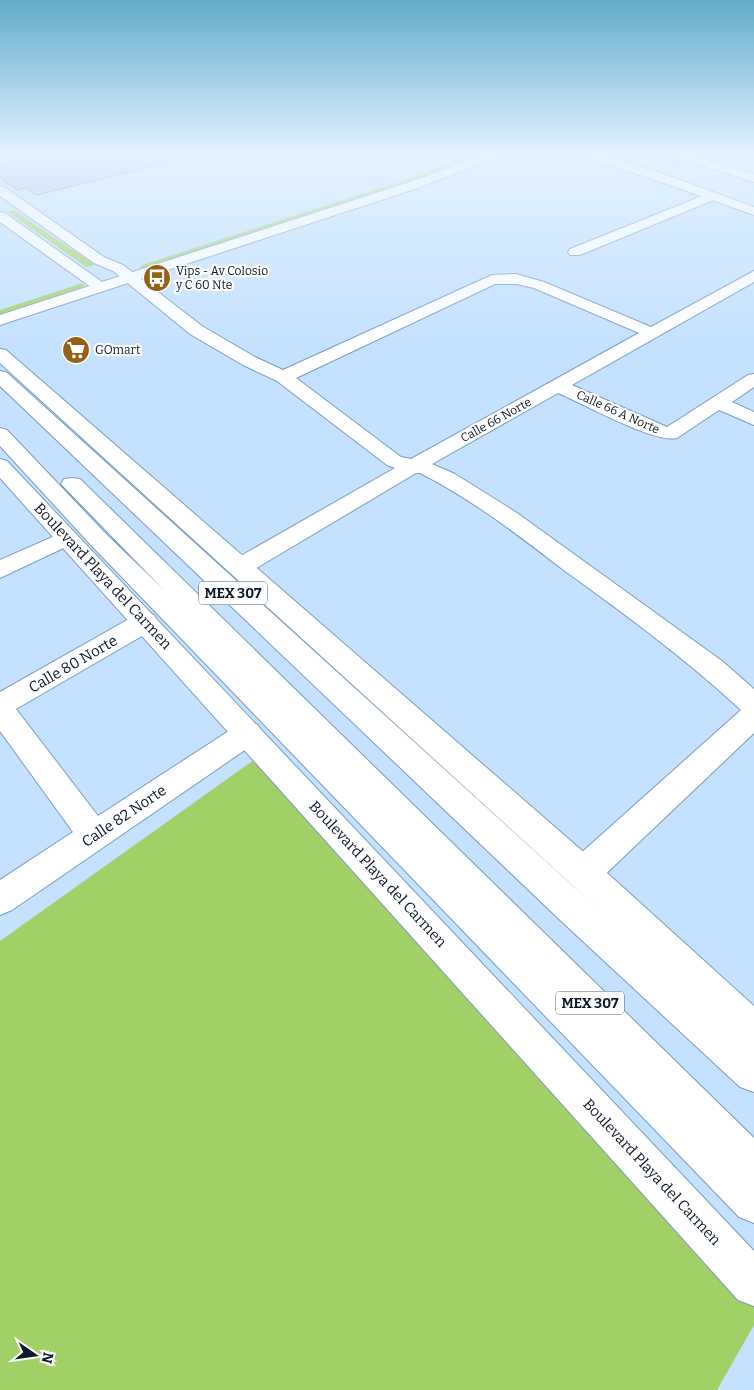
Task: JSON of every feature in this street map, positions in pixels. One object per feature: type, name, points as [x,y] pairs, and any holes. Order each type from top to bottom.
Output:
[{"type":"main road","points":[[3,218],[100,287]]},
{"type":"main road","points":[[40,218],[99,260],[124,273],[196,330],[248,361],[283,377],[394,461],[427,469],[448,479],[509,518],[661,628],[713,668],[754,705]]},
{"type":"main road","points":[[0,320],[100,287],[124,273],[272,218]]},
{"type":"main road","points":[[0,305],[87,277],[124,273],[305,218]]},
{"type":"main road","points":[[575,252],[659,218]]},
{"type":"main road","name":"Calle 66 Norte","points":[[240,567],[413,466],[754,276]]},
{"type":"main road","points":[[283,377],[492,280],[516,279],[539,285],[652,332]]},
{"type":"main road","points":[[5,368],[240,567],[583,873],[754,1031]]},
{"type":"main road","name":"MEX 307","points":[[5,368],[466,810],[754,1073]]},
{"type":"main road","name":"Calle 66 A Norte","points":[[557,385],[663,433],[670,434],[754,379]]},
{"type":"main road","points":[[719,403],[754,419]]},
{"type":"main road","name":"MEX 307","points":[[0,413],[754,1167]]},
{"type":"main road","points":[[0,434],[99,540],[754,1202]]},
{"type":"main road","name":"Boulevard Playa del Carmen","points":[[0,465],[248,732],[754,1284]]},
{"type":"main road","points":[[0,570],[66,538]]},
{"type":"main road","name":"Calle 80 Norte","points":[[0,707],[145,622]]},
{"type":"main road","points":[[0,707],[94,835]]},
{"type":"main road","points":[[583,873],[754,716]]},
{"type":"main road","name":"Calle 82 Norte","points":[[0,899],[248,732]]},
{"type":"green space","points":[[16,218],[25,218],[95,265],[86,267]]},
{"type":"green space","points":[[288,218],[300,218],[146,268],[139,268],[142,265]]},
{"type":"green space","points":[[84,284],[83,287],[0,314],[0,310]]},
{"type":"green space","points":[[258,757],[754,1301],[754,1325],[717,1390],[0,1390],[0,941]]},
{"type":"place","name":"Vips - Av Colosio y C 60 Nte","points":[[157,278]]},
{"type":"place","name":"GOmart","points":[[76,350]]}]
